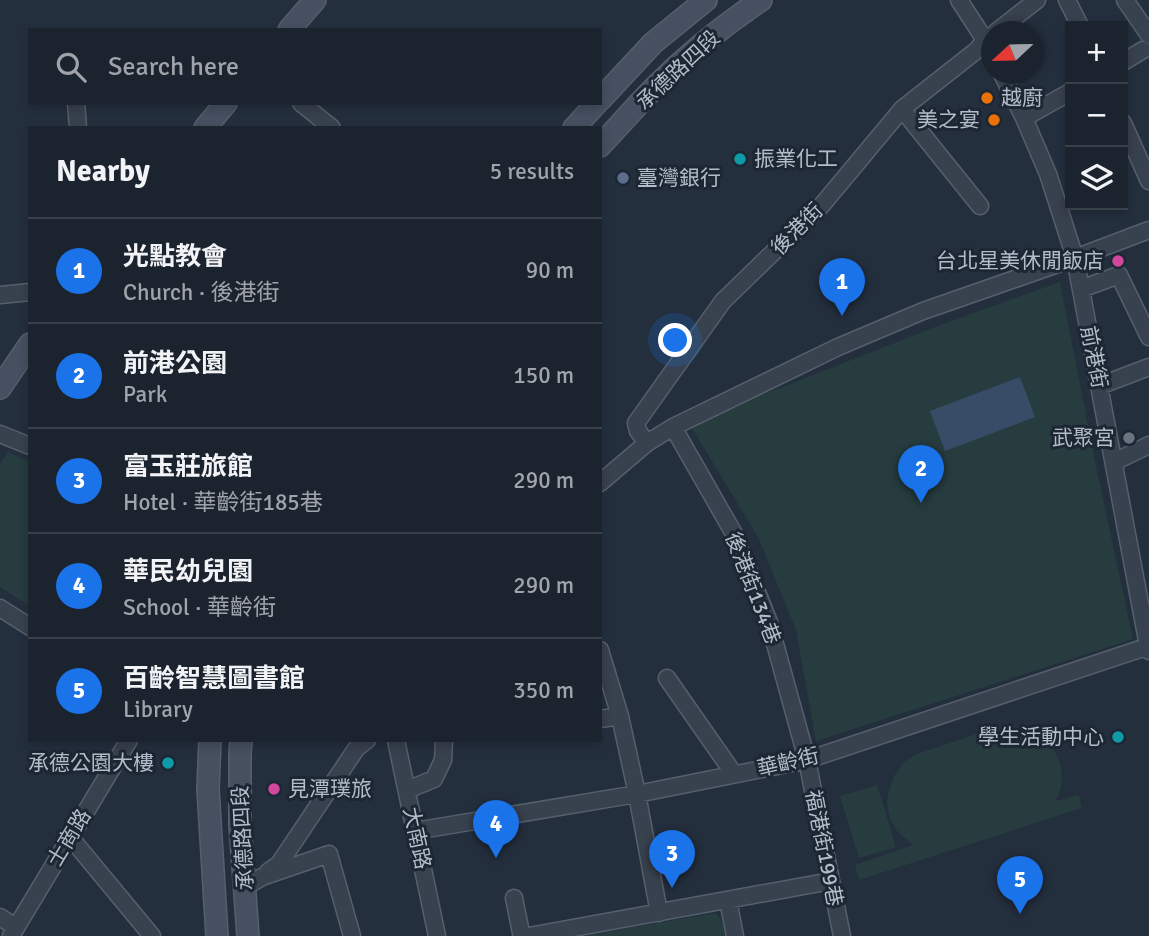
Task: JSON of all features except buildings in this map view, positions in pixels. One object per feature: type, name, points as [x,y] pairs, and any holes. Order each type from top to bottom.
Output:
[{"type":"main road","points":[[291,28],[315,0]]},
{"type":"main road","name":"承德路四段","points":[[602,99],[653,43],[706,0]]},
{"type":"main road","name":"承德路四段","points":[[602,144],[667,76],[761,0]]},
{"type":"main road","points":[[207,126],[224,105]]},
{"type":"main road","name":"承德路四段","points":[[576,126],[596,105]]},
{"type":"main road","points":[[0,387],[28,347]]},
{"type":"main road","name":"承德路四段","points":[[210,742],[208,789],[216,936]]},
{"type":"main road","name":"承德路四段","points":[[241,742],[240,825],[253,882],[248,936]]},
{"type":"street","points":[[959,0],[981,28]]},
{"type":"street","name":"後港街","points":[[1013,21],[1037,0]]},
{"type":"street","points":[[1067,0],[1078,21]]},
{"type":"street","points":[[1125,0],[1146,43],[1128,58]]},
{"type":"street","name":"後港街","points":[[647,443],[638,431],[636,423],[723,301],[822,205],[902,108],[981,47]]},
{"type":"street","name":"前港街","points":[[1007,84],[1048,174],[1075,258],[1149,648]]},
{"type":"street","points":[[1024,118],[1065,95]]},
{"type":"street","points":[[76,105],[78,126]]},
{"type":"street","points":[[303,105],[330,126]]},
{"type":"street","points":[[902,108],[980,206]]},
{"type":"street","points":[[1128,134],[1149,181]]},
{"type":"street","points":[[602,481],[647,443],[673,427],[838,347],[923,311],[1149,230]]},
{"type":"street","points":[[1081,289],[1119,275],[1149,337]]},
{"type":"street","points":[[0,295],[28,292]]},
{"type":"street","points":[[1099,386],[1149,367]]},
{"type":"street","name":"後港街134巷","points":[[673,427],[733,532],[769,622],[807,761]]},
{"type":"street","points":[[0,434],[28,445]]},
{"type":"street","points":[[1114,462],[1149,445]]},
{"type":"street","points":[[1132,554],[1149,550]]},
{"type":"street","points":[[0,608],[28,626]]},
{"type":"street","name":"華齡街","points":[[415,831],[807,761],[1149,648]]},
{"type":"street","points":[[602,657],[620,716],[659,913]]},
{"type":"street","points":[[667,678],[734,774]]},
{"type":"street","points":[[602,719],[620,716]]},
{"type":"street","name":"士商路","points":[[13,932],[128,742]]},
{"type":"street","points":[[253,882],[279,864],[356,749],[365,742]]},
{"type":"street","name":"大南路","points":[[396,742],[437,936]]},
{"type":"street","points":[[407,790],[434,779],[443,760],[444,742]]},
{"type":"street","name":"福港街199巷","points":[[807,761],[842,936]]},
{"type":"street","points":[[70,837],[152,936]]},
{"type":"street","points":[[253,882],[329,854],[352,936]]},
{"type":"street","points":[[514,898],[526,936],[831,881]]},
{"type":"street","points":[[728,900],[735,936]]},
{"type":"street","points":[[0,917],[13,932]]},
{"type":"green space","points":[[1060,282],[1133,639],[816,741],[796,630],[759,539],[692,428],[733,404]]},
{"type":"green space","points":[[8,452],[28,461],[28,605],[0,587],[0,464]]},
{"type":"green space","points":[[1013,726],[1034,731],[1046,740],[1061,768],[1062,784],[1055,801],[1079,795],[1082,808],[859,880],[855,865],[913,845],[897,831],[887,804],[894,776],[904,762],[917,754],[997,727]]},
{"type":"green space","points":[[877,785],[896,847],[859,858],[840,796]]},
{"type":"green space","points":[[715,913],[721,920],[725,936],[583,936]]},
{"type":"water","points":[[1020,377],[1035,417],[945,451],[930,411]]},
{"type":"place","name":"越廚","points":[[987,98]]},
{"type":"place","name":"美之宴","points":[[994,120]]},
{"type":"place","name":"振業化工","points":[[740,159]]},
{"type":"place","name":"臺灣銀行","points":[[623,178]]},
{"type":"place","name":"台北星美休閒飯店","points":[[1118,261]]},
{"type":"place","name":"光點教會","points":[[842,316]]},
{"type":"place","name":"武聚宮","points":[[1129,438]]},
{"type":"place","name":"前港公園","points":[[921,503]]},
{"type":"place","name":"學生活動中心","points":[[1118,737]]},
{"type":"place","name":"承德公園大樓","points":[[168,763]]},
{"type":"place","name":"見潭璞旅","points":[[274,789]]},
{"type":"place","name":"華民幼兒園","points":[[496,858]]},
{"type":"place","name":"富玉莊旅館","points":[[672,888]]},
{"type":"place","name":"百齡智慧圖書館","points":[[1020,914]]}]
